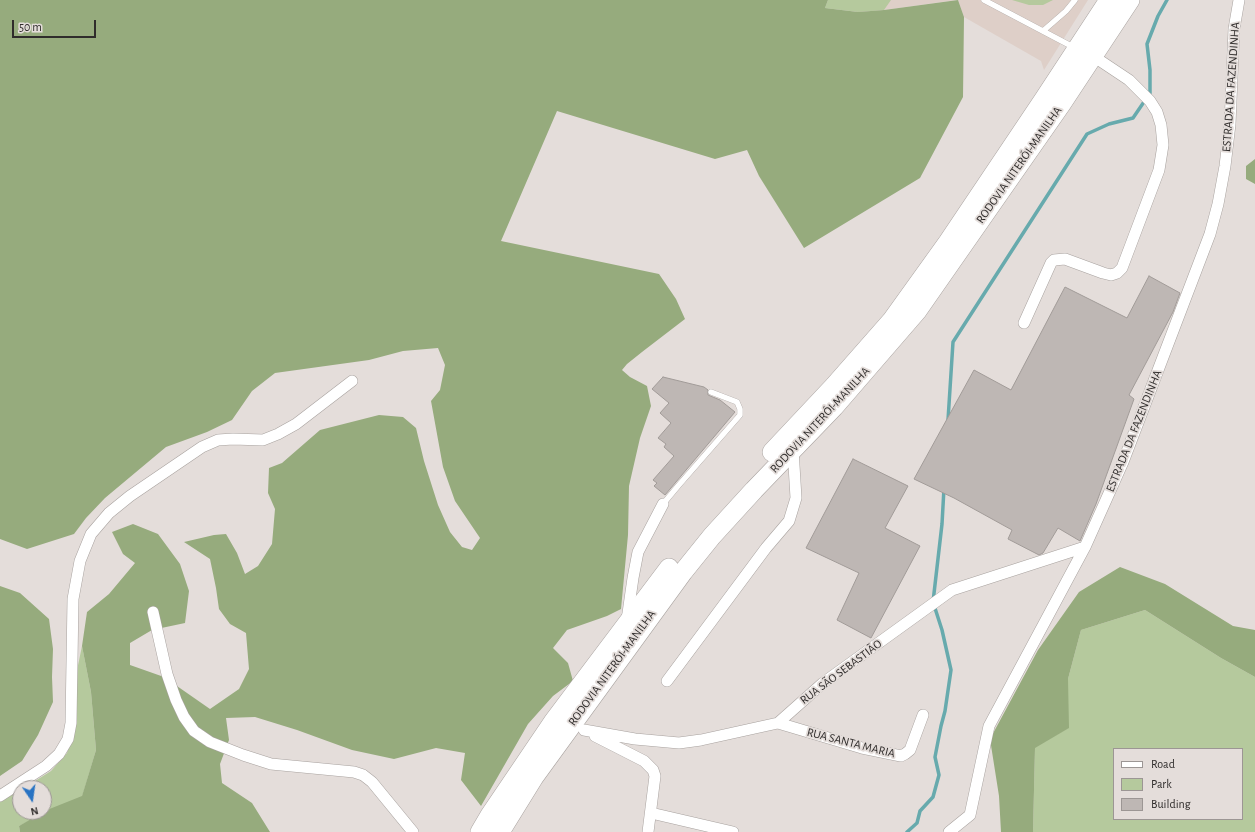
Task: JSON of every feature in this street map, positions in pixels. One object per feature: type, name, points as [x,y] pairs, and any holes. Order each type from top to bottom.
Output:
[{"type":"highway","name":"RODOVIA NITERÓI-MANILHA","points":[[500,832],[534,777],[578,727],[683,572],[712,536],[834,407],[917,311],[970,236],[1085,53],[1109,0]]},
{"type":"highway","name":"RODOVIA NITERÓI-MANILHA","points":[[480,832],[553,722],[669,568],[717,512],[834,386],[892,320],[1085,53],[1130,0]]},
{"type":"street","name":"ESTRADA DA FAZENDINHA","points":[[949,832],[970,815],[989,726],[1085,547],[1124,462],[1210,234],[1223,174],[1230,124],[1234,29],[1239,0]]},
{"type":"street","points":[[1024,323],[1051,263],[1054,260],[1065,259],[1103,273],[1118,273],[1122,268],[1159,170],[1163,145],[1158,112],[1129,80],[1085,53]]},
{"type":"street","points":[[0,796],[46,766],[59,754],[68,739],[71,722],[73,599],[80,561],[91,534],[109,513],[130,496],[202,447],[218,440],[263,440],[278,434],[302,420],[352,381]]},
{"type":"street","points":[[667,681],[766,548],[789,522],[796,498],[793,449]]},
{"type":"street","points":[[627,623],[638,552],[664,504]]},
{"type":"street","name":"RUA SÃO SEBASTIÃO","points":[[578,727],[635,739],[679,743],[701,740],[778,723],[823,683],[952,590],[1085,547]]},
{"type":"street","points":[[153,612],[167,674],[184,717],[194,731],[210,742],[271,764],[354,772],[363,775],[372,782],[413,832]]},
{"type":"street","name":"RUA SANTA MARIA","points":[[778,723],[862,748],[901,756],[910,750],[923,715]]},
{"type":"street","points":[[578,727],[627,751],[650,766],[653,770],[655,776],[648,832]]},
{"type":"street","points":[[651,813],[733,832]]},
{"type":"lane","points":[[984,0],[1085,53]]},
{"type":"lane","points":[[1043,31],[1066,11],[1075,0]]},
{"type":"lane","points":[[664,504],[740,415],[740,409],[737,402],[711,392]]},
{"type":"shaded area","points":[[828,0],[957,0],[858,12]]},
{"type":"shaded area","points":[[958,0],[1088,0],[1044,70],[1041,61],[964,17]]},
{"type":"green space","points":[[0,0],[828,0],[825,8],[858,12],[958,0],[964,17],[963,97],[920,178],[804,248],[759,176],[747,150],[715,159],[557,111],[501,241],[659,274],[676,299],[685,319],[627,364],[622,370],[630,377],[647,386],[651,406],[640,438],[629,486],[628,535],[621,609],[607,616],[567,630],[553,648],[568,663],[573,681],[553,696],[528,724],[481,806],[461,780],[465,753],[436,748],[394,759],[352,750],[297,730],[255,717],[226,718],[229,740],[220,764],[222,783],[252,803],[270,832],[20,832],[19,826],[30,820],[52,820],[52,808],[82,796],[96,750],[91,692],[82,646],[87,612],[109,594],[135,563],[123,554],[112,532],[133,524],[158,534],[180,564],[189,591],[185,623],[152,630],[130,643],[130,665],[164,677],[210,709],[239,689],[249,669],[246,633],[230,624],[219,609],[210,559],[184,542],[214,535],[226,534],[237,553],[245,574],[258,566],[272,544],[275,509],[268,493],[269,468],[282,463],[320,430],[379,415],[403,417],[416,428],[424,461],[438,505],[450,532],[462,547],[472,550],[480,538],[455,501],[443,467],[431,401],[440,390],[445,365],[438,348],[403,351],[369,360],[275,373],[252,391],[232,420],[207,432],[166,447],[105,498],[86,518],[74,534],[27,549],[0,539]]},
{"type":"green space","points":[[828,0],[891,0],[884,10],[858,12],[825,8]]},
{"type":"green space","points":[[1012,0],[1053,0],[1043,5],[1029,5]]},
{"type":"green space","points":[[1255,159],[1255,184],[1246,179],[1246,166]]},
{"type":"green space","points":[[1120,567],[1165,584],[1233,626],[1255,630],[1255,677],[1221,658],[1145,610],[1081,630],[1068,679],[1069,728],[1035,748],[1033,832],[1001,832],[999,796],[990,739],[1038,650],[1079,592]]},
{"type":"green space","points":[[0,586],[20,593],[49,619],[53,649],[53,702],[38,735],[22,761],[0,776]]},
{"type":"green space","points":[[1145,610],[1221,658],[1255,677],[1255,832],[1033,832],[1035,747],[1068,728],[1068,679],[1081,630]]},
{"type":"green space","points":[[82,646],[91,692],[96,750],[82,797],[52,810],[52,780],[37,780],[51,771],[67,753],[76,721],[76,675]]},
{"type":"green space","points":[[12,795],[12,820],[32,820],[19,826],[20,832],[0,832],[0,802]]},
{"type":"building","points":[[1149,276],[1180,293],[1173,312],[1129,395],[1134,399],[1096,504],[1080,541],[1058,528],[1043,553],[1039,555],[1008,539],[1012,530],[954,498],[914,479],[974,370],[1011,390],[1065,287],[1127,318]]},
{"type":"building","points":[[663,377],[704,387],[708,390],[708,395],[720,400],[735,412],[665,495],[654,486],[657,483],[653,480],[674,456],[664,447],[666,444],[658,438],[671,423],[660,413],[669,403],[652,389]]},
{"type":"building","points":[[853,459],[908,486],[885,528],[920,546],[871,638],[837,620],[859,573],[806,548]]},
{"type":"waterway","points":[[948,420],[953,342],[1087,134],[1109,124],[1133,118],[1150,93],[1150,70],[1147,44],[1158,16],[1167,0]]},
{"type":"waterway","points":[[907,832],[917,823],[920,811],[933,797],[939,775],[935,757],[945,711],[951,670],[942,630],[933,602],[942,524],[944,488]]}]
